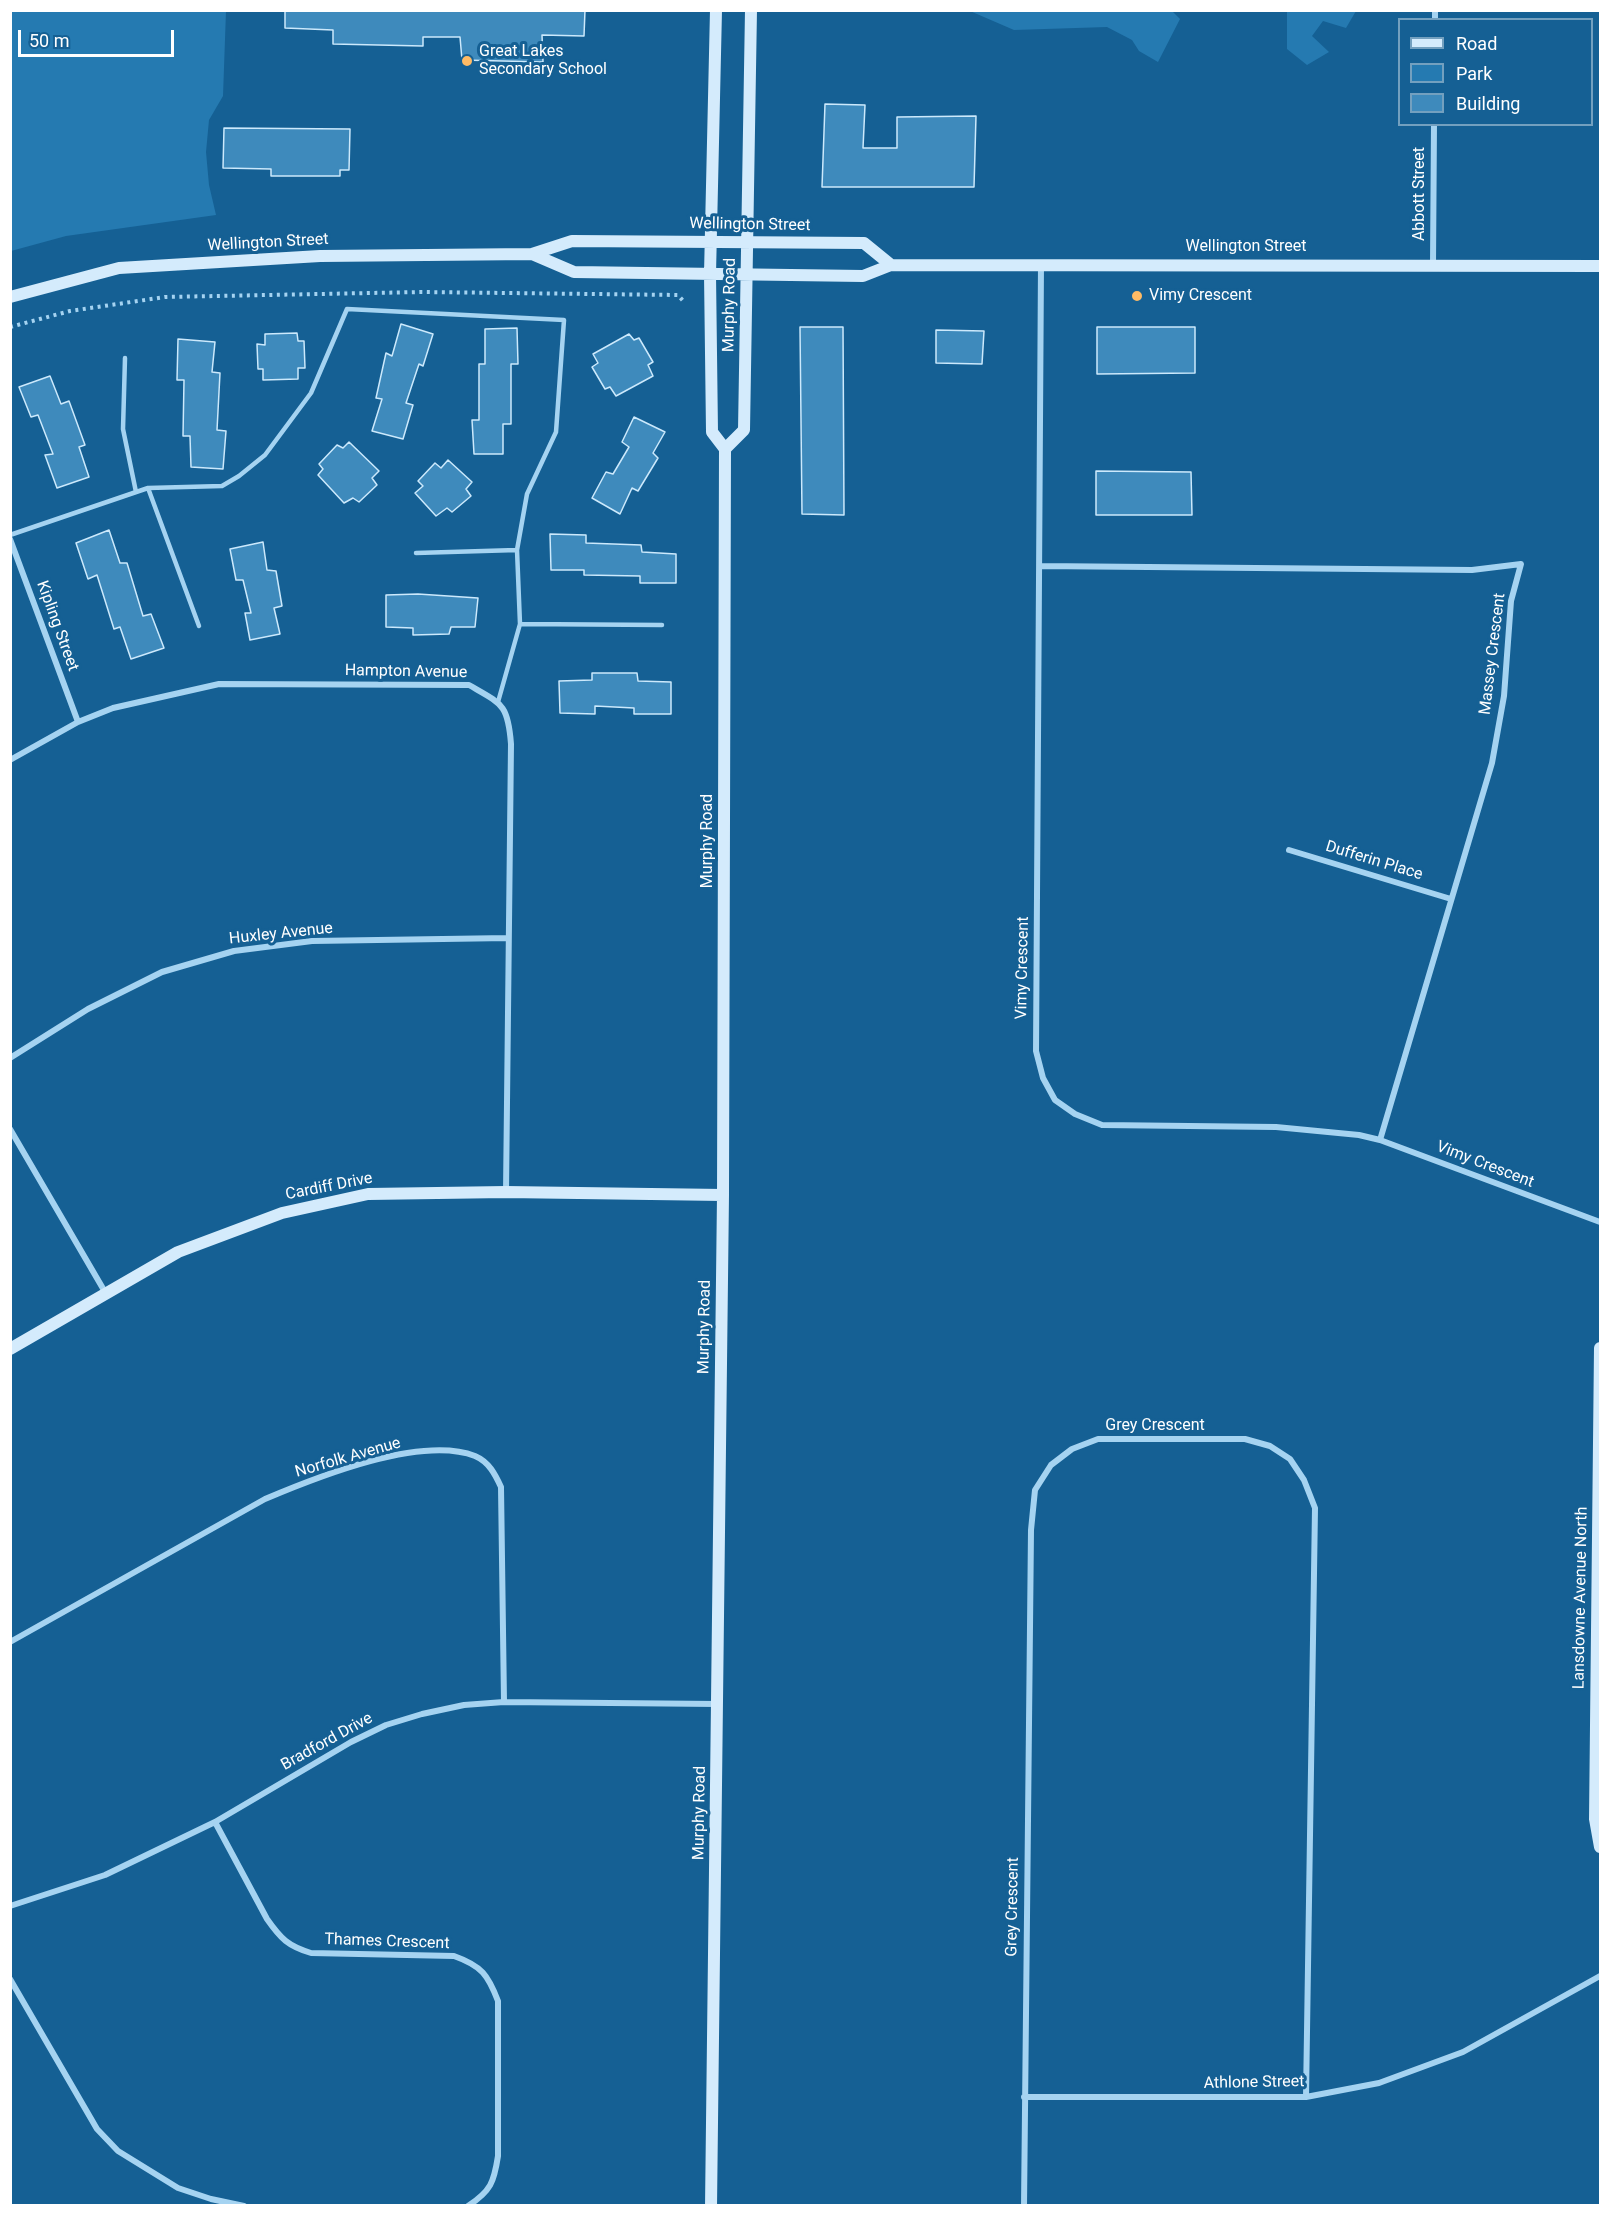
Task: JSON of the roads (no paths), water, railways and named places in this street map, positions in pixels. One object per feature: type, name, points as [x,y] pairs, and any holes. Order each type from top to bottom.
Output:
[{"type":"street","name":"Murphy Road","points":[[711,2205],[723,1195],[725,449],[711,432],[710,274],[716,10]]},
{"type":"street","name":"Murphy Road","points":[[725,449],[744,430],[751,10]]},
{"type":"street","name":"Abbott Street","points":[[1433,264],[1434,126]]},
{"type":"street","name":"Wellington Street","points":[[10,297],[119,268],[320,256],[532,254],[572,241],[864,243],[891,265]]},
{"type":"street","name":"Wellington Street","points":[[532,254],[574,272],[863,276],[891,265],[1041,263],[1600,266]]},
{"type":"street","name":"Vimy Crescent","points":[[1041,263],[1036,1051],[1043,1078],[1055,1100],[1075,1114],[1102,1125],[1276,1127],[1334,1131],[1380,1140],[1600,1222]]},
{"type":"street","name":"Kipling Street","points":[[10,537],[78,722]]},
{"type":"street","name":"Massey Crescent","points":[[1040,566],[1472,570],[1521,564],[1511,602],[1504,696],[1492,763],[1380,1140]]},
{"type":"street","name":"Hampton Avenue","points":[[10,760],[78,722],[113,708],[219,684],[469,685],[498,702]]},
{"type":"street","points":[[498,702],[509,717],[511,744],[506,1192]]},
{"type":"street","name":"Dufferin Place","points":[[1289,850],[1452,900]]},
{"type":"street","name":"Huxley Avenue","points":[[10,1058],[88,1009],[162,972],[234,951],[312,941],[508,938]]},
{"type":"street","points":[[10,1129],[105,1292]]},
{"type":"street","name":"Cardiff Drive","points":[[10,1349],[105,1292],[178,1252],[282,1213],[368,1194],[506,1192],[723,1195]]},
{"type":"street","name":"Lansdowne Avenue North","points":[[1600,1348],[1595,1819],[1600,1847]]},
{"type":"street","name":"Grey Crescent","points":[[1024,2205],[1031,1530],[1035,1490],[1052,1465],[1072,1449],[1098,1439],[1245,1439],[1270,1446],[1290,1459],[1304,1480],[1315,1508],[1306,2097]]},
{"type":"street","name":"Norfolk Avenue","points":[[10,1642],[265,1498],[309,1481],[386,1458],[452,1450],[477,1457],[492,1468],[501,1487],[504,1702]]},
{"type":"street","name":"Bradford Drive","points":[[10,1906],[105,1875],[215,1822],[351,1742],[386,1725],[464,1705],[504,1702],[718,1704]]},
{"type":"street","name":"Thames Crescent","points":[[215,1822],[267,1919],[277,1934],[291,1947],[311,1953],[454,1956],[475,1963],[490,1980],[498,2001],[498,2156],[494,2181],[483,2196],[468,2205]]},
{"type":"street","name":"Athlone Street","points":[[1024,2097],[1306,2097],[1379,2083],[1463,2052],[1600,1976]]},
{"type":"street","points":[[10,1979],[97,2129],[118,2151],[178,2188],[211,2199],[244,2205]]},
{"type":"lane","points":[[10,537],[148,488],[222,486],[239,476],[265,455],[311,393],[347,309],[564,320],[556,432],[527,494],[517,550],[520,624],[498,702]]},
{"type":"lane","points":[[125,358],[123,429],[136,492]]},
{"type":"lane","points":[[148,488],[199,626]]},
{"type":"lane","points":[[416,553],[517,550]]},
{"type":"lane","points":[[520,624],[662,625]]},
{"type":"place","name":"Great Lakes Secondary School","points":[[467,61]]},
{"type":"place","name":"Vimy Crescent","points":[[1137,296]]}]
